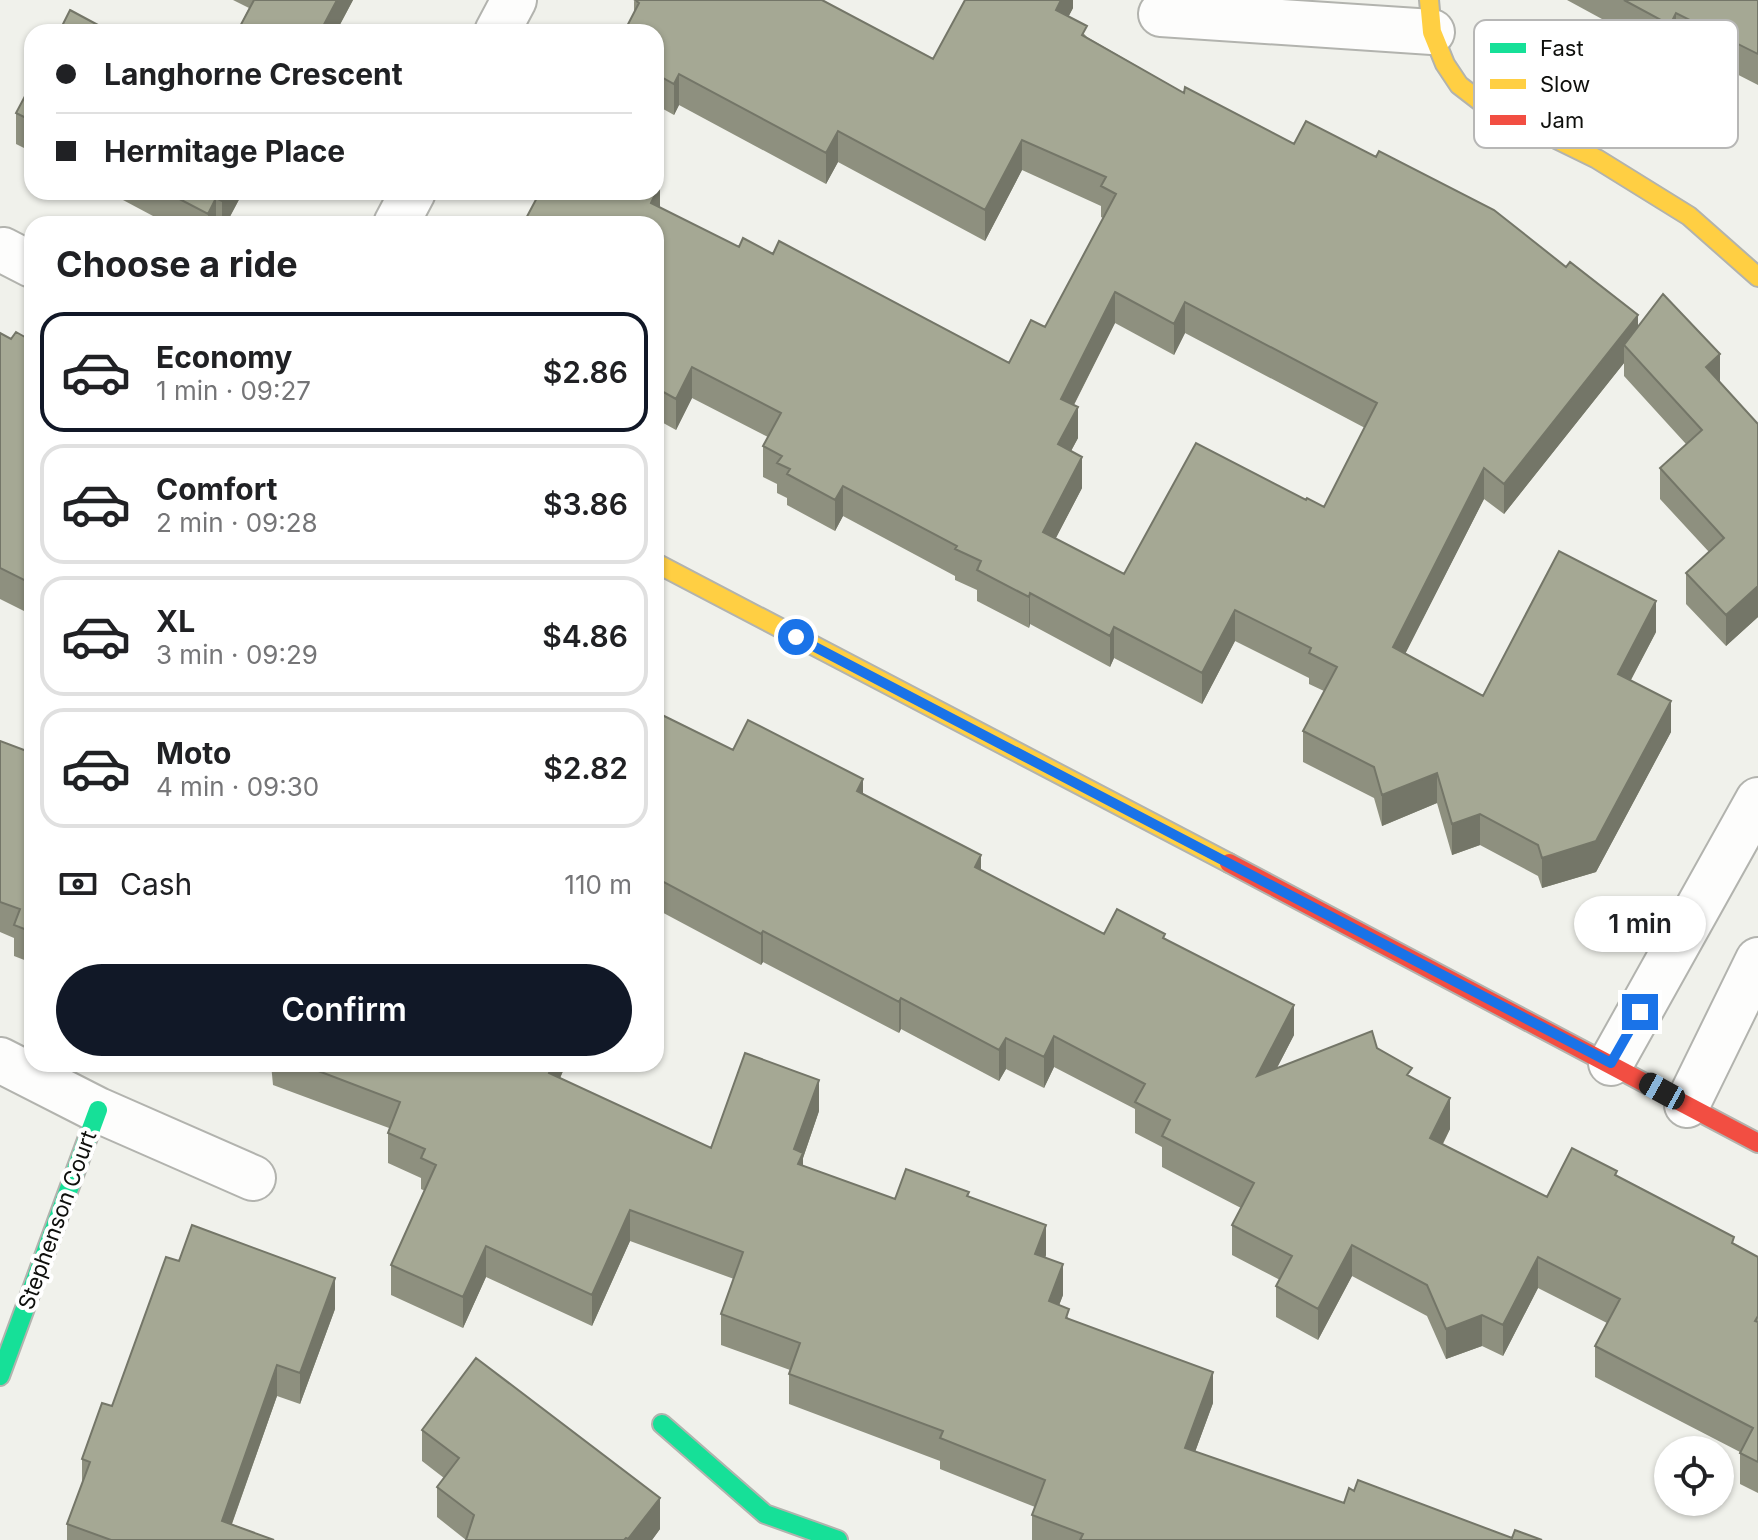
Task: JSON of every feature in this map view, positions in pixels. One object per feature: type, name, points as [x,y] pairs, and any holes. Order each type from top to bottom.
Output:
[{"type":"street","points":[[501,24],[514,0]]},
{"type":"street","points":[[1161,14],[1431,16],[1445,64],[1459,85],[1474,97]]},
{"type":"street","points":[[1575,148],[1689,216],[1758,277]]},
{"type":"street","points":[[664,567],[1758,1143]]},
{"type":"street","points":[[1611,1063],[1758,800]]},
{"type":"street","points":[[1687,1105],[1758,960]]},
{"type":"street","name":"Stephenson Court","points":[[0,1060],[98,1110],[253,1178]]},
{"type":"street","name":"Stephenson Court","points":[[0,1376],[98,1110]]},
{"type":"street","points":[[662,1424],[760,1527],[838,1540]]},
{"type":"building","points":[[254,0],[337,0],[324,24],[241,24]]},
{"type":"building","points":[[635,0],[822,0],[933,59],[965,0],[1061,0],[1056,10],[1087,26],[1082,35],[1184,93],[1185,87],[1294,144],[1306,121],[1376,157],[1379,151],[1494,210],[1566,267],[1570,262],[1638,315],[1504,484],[1484,468],[1393,647],[1483,696],[1559,551],[1656,601],[1618,674],[1671,701],[1596,841],[1542,858],[1538,845],[1480,814],[1452,824],[1437,773],[1382,795],[1374,767],[1303,731],[1337,667],[1309,653],[1311,648],[1235,610],[1202,673],[1114,627],[1110,636],[1030,593],[1029,597],[977,570],[981,561],[843,486],[835,500],[787,474],[790,469],[777,463],[782,456],[763,446],[781,413],[692,367],[676,399],[664,392],[664,216],[527,216],[536,200],[652,200],[651,203],[739,247],[743,238],[773,254],[779,241],[1009,363],[1031,320],[1045,327],[1116,194],[1101,186],[1106,177],[1022,140],[985,210],[838,131],[826,153],[679,74],[674,84],[664,78],[664,24],[628,24],[639,3]],"holes":[[[1115,292],[1174,324],[1185,302],[1377,403],[1324,507],[1196,443],[1124,574],[1043,532],[1082,457],[1058,444],[1078,407],[1061,399]]]},
{"type":"building","points":[[1624,0],[1758,0],[1758,54],[1738,44],[1738,20],[1690,20],[1676,13],[1672,20],[1661,20]]},
{"type":"building","points":[[70,10],[96,24],[63,24]]},
{"type":"building","points":[[24,98],[24,117],[16,113]]},
{"type":"building","points":[[181,200],[215,200],[208,214]]},
{"type":"building","points":[[1663,294],[1720,354],[1706,367],[1758,424],[1758,586],[1726,615],[1686,573],[1724,538],[1660,468],[1702,430],[1624,345]]},
{"type":"building","points":[[16,332],[24,336],[24,580],[0,568],[0,333],[11,339]]},
{"type":"building","points":[[664,716],[733,750],[748,720],[863,779],[857,791],[981,855],[975,867],[1104,934],[1117,909],[1165,934],[1163,938],[1294,1005],[1257,1076],[1372,1031],[1377,1048],[1412,1068],[1407,1075],[1450,1098],[1430,1138],[1547,1197],[1572,1148],[1617,1171],[1615,1175],[1734,1237],[1732,1243],[1758,1257],[1758,1316],[1755,1321],[1758,1322],[1758,1462],[1740,1453],[1753,1428],[1595,1346],[1620,1299],[1538,1257],[1503,1325],[1482,1315],[1446,1329],[1427,1285],[1352,1245],[1318,1309],[1276,1286],[1292,1256],[1232,1225],[1254,1183],[1162,1136],[1170,1120],[1135,1102],[1145,1084],[1054,1036],[1044,1057],[1006,1038],[999,1050],[901,998],[899,1002],[763,931],[761,934],[664,882]]},
{"type":"building","points":[[0,741],[24,750],[24,929],[14,925],[20,909],[0,902]]},
{"type":"building","points":[[745,1053],[819,1080],[794,1149],[803,1153],[798,1164],[895,1199],[906,1169],[969,1192],[967,1196],[1046,1225],[1035,1254],[1063,1264],[1049,1301],[1069,1309],[1066,1318],[1213,1372],[1185,1448],[1344,1503],[1349,1488],[1354,1491],[1358,1480],[1512,1538],[1515,1530],[1542,1540],[1080,1540],[1083,1534],[1032,1515],[1045,1480],[940,1438],[943,1431],[789,1374],[800,1343],[721,1314],[743,1252],[630,1210],[592,1295],[486,1246],[463,1297],[391,1265],[436,1165],[421,1158],[425,1149],[388,1133],[400,1102],[321,1072],[549,1072],[711,1148]]},
{"type":"building","points":[[192,1225],[335,1278],[300,1373],[277,1365],[222,1521],[274,1540],[111,1540],[67,1524],[90,1462],[82,1459],[102,1403],[112,1406],[166,1257],[179,1261]]},
{"type":"building","points":[[476,1358],[660,1498],[628,1539],[466,1540],[474,1515],[437,1487],[459,1458],[422,1430]]},
{"type":"traffic: fast","points":[[0,1376],[98,1110]]},
{"type":"traffic: fast","points":[[662,1424],[765,1514],[838,1540]]},
{"type":"traffic: slow","points":[[1429,0],[1432,32],[1445,64],[1459,85],[1474,97]]},
{"type":"traffic: slow","points":[[1575,148],[1689,216],[1758,277]]},
{"type":"traffic: slow","points":[[664,567],[1229,863]]},
{"type":"traffic: jam","points":[[1229,863],[1758,1143]]},
{"type":"route","points":[[796,637],[1611,1063],[1640,1012]]}]
